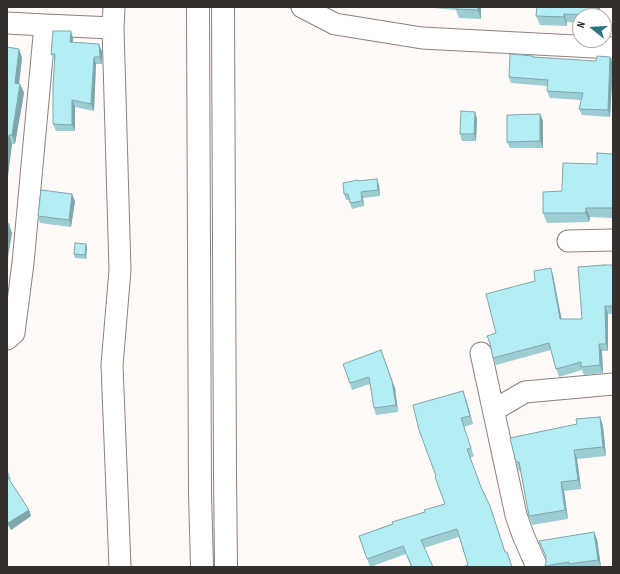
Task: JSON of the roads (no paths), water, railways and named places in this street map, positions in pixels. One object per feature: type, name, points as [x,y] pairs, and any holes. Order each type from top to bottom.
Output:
[{"type":"highway","points":[[198,7],[200,493],[202,567]]},
{"type":"highway","points":[[223,7],[224,458],[226,567]]},
{"type":"street","points":[[114,7],[113,28],[120,270],[112,365],[120,567]]},
{"type":"street","points":[[302,7],[335,24],[422,38],[613,48]]},
{"type":"street","points":[[7,23],[113,28]]},
{"type":"street","points":[[7,339],[14,333],[15,262],[45,25]]},
{"type":"street","points":[[568,240],[613,240]]},
{"type":"street","points":[[481,353],[516,515],[537,567]]},
{"type":"street","points":[[494,410],[525,392],[613,384]]}]
